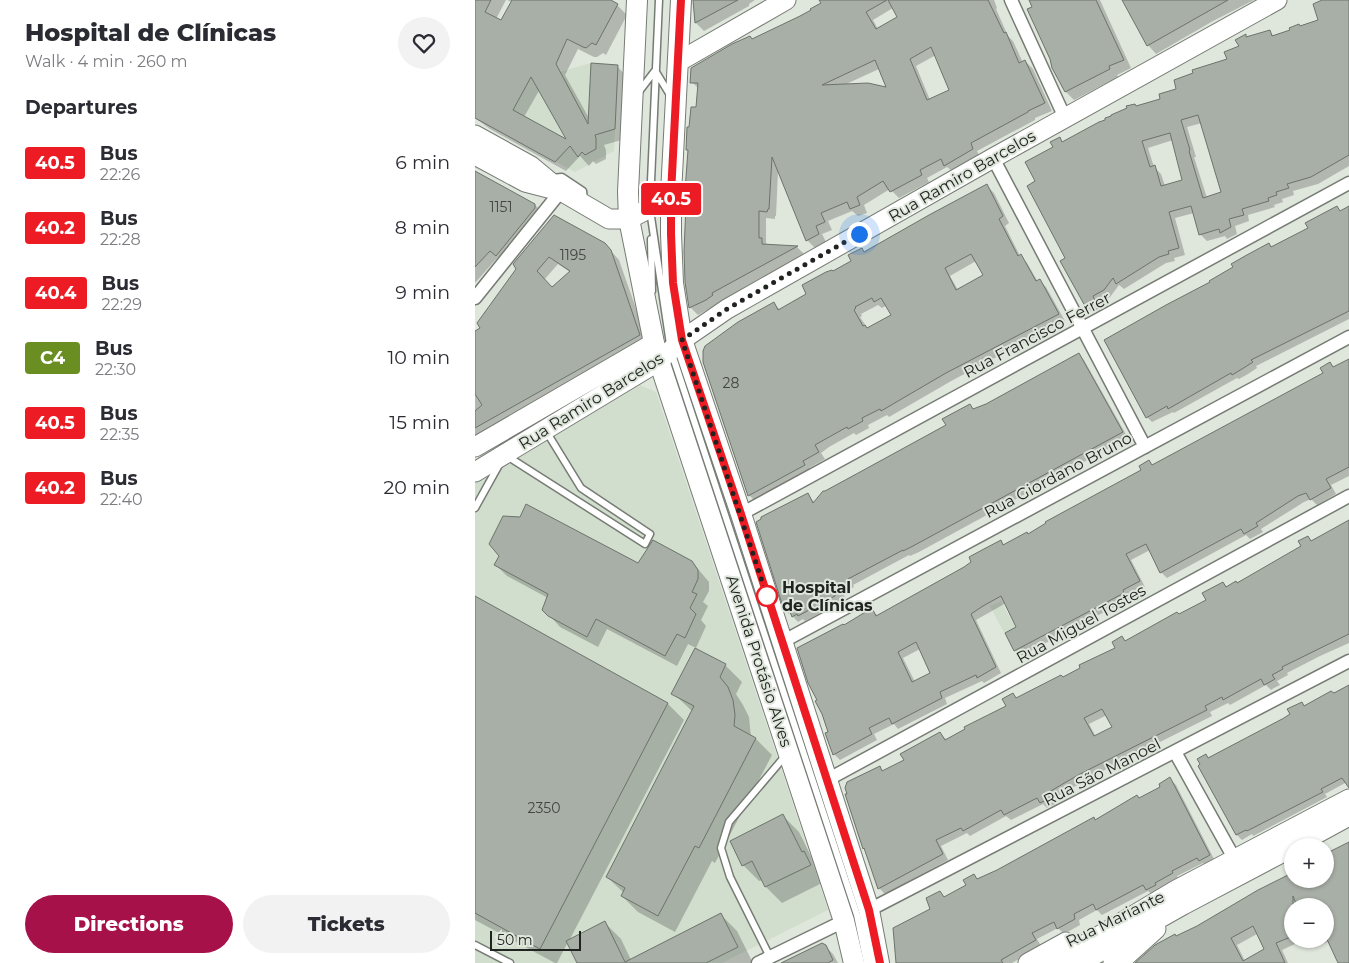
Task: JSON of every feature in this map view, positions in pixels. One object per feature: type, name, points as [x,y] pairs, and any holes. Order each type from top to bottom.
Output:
[{"type":"main road","points":[[637,0],[628,192],[629,219],[666,349]]},
{"type":"main road","points":[[666,349],[673,283],[671,194],[681,0]]},
{"type":"main road","points":[[678,62],[786,0]]},
{"type":"main road","name":"Rua Ramiro Barcelos","points":[[475,472],[546,430],[727,309],[1277,0]]},
{"type":"main road","points":[[475,135],[531,166],[554,185],[609,219],[629,219],[671,194]]},
{"type":"main road","points":[[475,155],[525,182],[554,185]]},
{"type":"main road","name":"Rua Ramiro Barcelos","points":[[475,447],[666,349]]},
{"type":"main road","name":"Avenida Protásio Alves","points":[[666,349],[741,514],[869,910],[879,963]]},
{"type":"main road","name":"Avenida Protásio Alves","points":[[666,349],[714,525],[844,920],[854,963]]},
{"type":"main road","name":"Rua Mariante","points":[[1080,963],[1234,858],[1349,799]]},
{"type":"main road","name":"Rua Mariante","points":[[1309,838],[1349,816]]},
{"type":"main road","name":"Rua Mariante","points":[[1054,963],[1179,897],[1284,851]]},
{"type":"main road","name":"Rua Mariante","points":[[1027,963],[1108,920],[1179,897]]},
{"type":"main road","name":"Rua Mariante","points":[[1113,963],[1126,956],[1179,897]]},
{"type":"street","points":[[1011,0],[1065,118]]},
{"type":"street","points":[[993,158],[1145,447]]},
{"type":"street","name":"Rua Francisco Ferrer","points":[[741,514],[1349,183]]},
{"type":"street","points":[[475,298],[554,185]]},
{"type":"street","name":"Rua Giordano Bruno","points":[[782,642],[1349,336]]},
{"type":"street","name":"Rua Miguel Tostes","points":[[827,780],[1349,496]]},
{"type":"street","name":"Rua São Manoel","points":[[869,910],[1349,661]]},
{"type":"street","points":[[1175,752],[1234,858]]},
{"type":"street","points":[[758,963],[844,920]]},
{"type":"lane","points":[[659,0],[650,208],[666,349],[737,548],[857,915],[867,963]]},
{"type":"lane","points":[[633,100],[655,71]]},
{"type":"lane","points":[[655,71],[676,104]]},
{"type":"lane","points":[[650,208],[666,349]]},
{"type":"lane","points":[[650,208],[666,349]]},
{"type":"lane","points":[[475,508],[505,455],[645,544],[651,534],[581,488],[546,430]]},
{"type":"lane","points":[[737,548],[741,514]]},
{"type":"lane","points":[[714,525],[737,548]]},
{"type":"lane","points":[[770,957],[730,877],[721,848],[729,822],[789,752]]},
{"type":"lane","points":[[825,818],[869,910]]},
{"type":"lane","points":[[825,818],[844,920]]},
{"type":"lane","points":[[475,945],[510,963]]},
{"type":"shaded area","points":[[522,37],[560,57],[554,67],[560,72],[591,63],[618,65],[614,151],[575,172],[478,119]]},
{"type":"shaded area","points":[[640,385],[656,392],[828,910],[722,963],[475,963],[475,482]]},
{"type":"shaded area","points":[[1001,601],[1027,649],[1016,655],[990,606]]},
{"type":"building","points":[[475,0],[491,0],[485,12],[501,20],[512,0],[611,0],[618,4],[596,45],[592,43],[586,48],[567,39],[556,64],[588,124],[591,63],[618,65],[615,129],[595,135],[596,149],[585,155],[582,152],[578,157],[570,146],[555,162],[475,118]],"holes":[[[531,77],[566,139],[513,110]]]},
{"type":"building","points":[[693,0],[738,0],[695,23]]},
{"type":"building","points":[[819,0],[887,0],[866,12],[876,29],[897,17],[888,0],[988,0],[1004,33],[1006,32],[1019,63],[1025,60],[1045,103],[971,143],[973,149],[944,166],[941,159],[920,170],[922,175],[890,192],[883,181],[857,197],[860,205],[850,209],[847,202],[821,213],[825,222],[816,226],[819,234],[806,241],[772,157],[769,209],[767,212],[759,211],[759,238],[762,238],[762,244],[798,246],[712,293],[713,295],[706,300],[689,308],[685,282],[684,251],[686,204],[684,204],[688,150],[686,150],[687,127],[689,127],[691,107],[696,107],[698,83],[690,83],[691,68],[732,44],[750,36],[752,39],[800,16],[821,3]],"holes":[[[931,47],[949,90],[927,100],[910,59]],[[875,60],[886,87],[868,83],[822,85]]]},
{"type":"building","points":[[1029,0],[1096,0],[1124,60],[1109,66],[1110,69],[1065,92],[1052,68],[1050,59],[1027,9],[1032,7]]},
{"type":"building","points":[[1122,0],[1228,0],[1147,46]]},
{"type":"building","points":[[1322,0],[1349,0],[1349,155],[1311,177],[1287,184],[1289,188],[1276,192],[1277,195],[1268,198],[1269,201],[1242,209],[1244,215],[1229,219],[1231,227],[1220,233],[1219,229],[1199,235],[1191,206],[1169,212],[1179,248],[1168,251],[1169,254],[1159,257],[1116,284],[1113,278],[1104,290],[1093,296],[1095,301],[1085,306],[1060,261],[1065,258],[1027,186],[1035,181],[1025,162],[1053,147],[1050,142],[1060,137],[1062,142],[1127,108],[1126,106],[1135,104],[1136,106],[1160,99],[1159,94],[1176,89],[1174,80],[1193,73],[1192,70],[1227,59],[1224,52],[1239,46],[1235,40],[1246,34],[1246,37],[1270,30],[1272,36],[1290,30],[1289,28],[1299,24],[1300,26],[1318,20],[1313,4]],"holes":[[[1198,115],[1221,192],[1203,198],[1181,120]],[[1170,133],[1182,180],[1161,186],[1155,165],[1150,167],[1142,141]]]},
{"type":"building","points":[[475,171],[535,204],[535,208],[496,256],[490,251],[475,267]]},
{"type":"building","points":[[987,184],[1003,216],[999,219],[1018,256],[1021,254],[1036,281],[1040,279],[1059,314],[946,373],[881,411],[880,409],[862,418],[863,421],[848,429],[847,427],[815,445],[819,452],[803,461],[805,465],[748,496],[703,362],[705,346],[738,322],[774,302],[778,310],[806,294],[802,285],[851,261],[848,255],[862,248],[864,252]],"holes":[[[971,254],[983,275],[956,290],[945,268]],[[872,298],[874,302],[881,298],[891,315],[867,328],[865,325],[863,326],[854,310],[855,307]]]},
{"type":"building","points":[[1337,206],[1340,211],[1349,206],[1349,311],[1251,360],[1253,362],[1232,375],[1231,373],[1168,409],[1167,406],[1146,418],[1104,340],[1210,282],[1233,267],[1231,264],[1245,256],[1269,243],[1271,247],[1308,228],[1305,223]]},
{"type":"building","points":[[554,215],[605,243],[611,250],[640,335],[475,428],[475,411],[482,405],[475,394],[475,331],[480,328],[477,323],[516,269],[513,264]],"holes":[[[549,257],[570,271],[552,287],[537,271]]]},
{"type":"building","points":[[1079,353],[1123,432],[913,546],[848,579],[849,581],[838,587],[840,591],[835,596],[798,616],[797,614],[792,617],[790,612],[788,613],[786,609],[784,610],[756,522],[761,517],[808,493],[813,503],[823,491],[946,425],[942,419],[970,404],[973,409],[986,404]]},
{"type":"building","points":[[1349,359],[1349,467],[1326,479],[1331,488],[1310,500],[1306,493],[1298,496],[1256,523],[1258,526],[1244,534],[1241,529],[1160,573],[1146,544],[1126,554],[1140,581],[1123,590],[1124,593],[1014,651],[1005,633],[1016,627],[1001,596],[971,614],[996,667],[977,678],[976,675],[940,692],[942,698],[892,724],[889,718],[869,728],[872,734],[833,755],[825,733],[828,732],[822,714],[808,683],[797,648],[844,625],[872,608],[876,616],[964,567],[971,562],[969,557],[1001,540],[1003,545],[1027,532],[1028,534],[1045,522],[1141,470],[1139,466],[1149,460],[1152,465],[1323,373],[1320,368],[1330,362],[1333,367]],"holes":[[[916,642],[930,673],[912,682],[898,652]]]},
{"type":"building","points":[[526,504],[638,563],[653,540],[692,561],[698,570],[698,579],[692,592],[697,594],[690,608],[696,614],[685,638],[677,634],[665,656],[596,619],[587,637],[548,616],[542,610],[548,594],[494,565],[499,556],[489,544],[503,516],[520,517]]},
{"type":"building","points":[[1349,520],[1349,634],[1282,667],[1283,669],[1272,675],[1275,679],[1268,683],[1264,685],[1261,679],[1223,700],[1222,697],[1205,706],[1207,710],[1080,774],[1049,792],[1052,797],[1040,803],[1037,798],[1004,815],[1001,810],[963,831],[961,828],[936,840],[943,854],[878,889],[845,794],[847,794],[845,788],[847,782],[880,766],[882,771],[904,760],[900,754],[940,732],[945,740],[965,729],[964,727],[1006,706],[1002,699],[1013,693],[1016,698],[1061,675],[1063,677],[1080,668],[1079,665],[1115,648],[1112,642],[1122,636],[1125,641],[1177,612],[1179,614],[1206,600],[1202,593],[1223,582],[1226,587],[1236,581],[1237,583],[1301,546],[1298,541],[1308,536],[1311,541]],"holes":[[[1102,709],[1112,727],[1094,736],[1084,718]]]},
{"type":"building","points":[[475,596],[668,703],[540,949],[475,913]]},
{"type":"building","points":[[695,648],[726,664],[720,677],[728,687],[733,700],[734,726],[756,738],[699,848],[695,846],[658,916],[621,896],[625,888],[606,877],[694,706],[671,694]]},
{"type":"building","points":[[1349,685],[1349,788],[1342,778],[1321,789],[1323,792],[1236,835],[1198,766],[1200,764],[1197,759],[1206,754],[1208,758],[1284,718],[1290,714],[1287,709],[1302,702],[1304,706],[1331,691],[1334,693]]},
{"type":"building","points":[[1170,777],[1210,855],[1199,861],[1197,858],[1172,871],[1173,873],[1146,890],[1143,885],[1096,910],[1093,904],[1074,914],[1075,919],[1057,929],[1054,922],[1032,933],[1036,940],[1001,960],[1003,963],[896,963],[893,928],[930,909],[926,898],[940,891],[944,897],[966,885],[963,880],[974,874],[977,879],[997,870],[1094,817],[1095,820],[1137,795],[1139,798],[1160,787],[1159,784]]},
{"type":"building","points":[[783,814],[802,852],[804,851],[811,865],[765,887],[752,861],[742,866],[730,841]]},
{"type":"building","points":[[1349,842],[1349,963],[1338,963],[1331,948],[1334,948],[1334,898],[1294,898],[1293,896],[1293,898],[1284,898],[1284,940],[1276,943],[1285,963],[1135,963],[1155,945],[1175,934],[1176,936],[1197,926],[1284,877],[1284,888],[1334,888],[1334,850]],"holes":[[[1253,926],[1264,949],[1243,961],[1231,938]]]},
{"type":"building","points":[[721,913],[738,947],[706,963],[577,963],[566,941],[605,921],[625,962]]},
{"type":"building","points":[[822,943],[826,945],[833,960],[828,963],[781,963]]},
{"type":"bus line","name":"40.5","points":[[681,0],[671,194],[671,234],[673,283],[682,340],[741,514],[869,910],[880,963]]},
{"type":"place","name":"Hospital de Clínicas","points":[[767,596]]},
{"type":"route","points":[[767,596],[682,340],[727,309],[859,234]]}]
